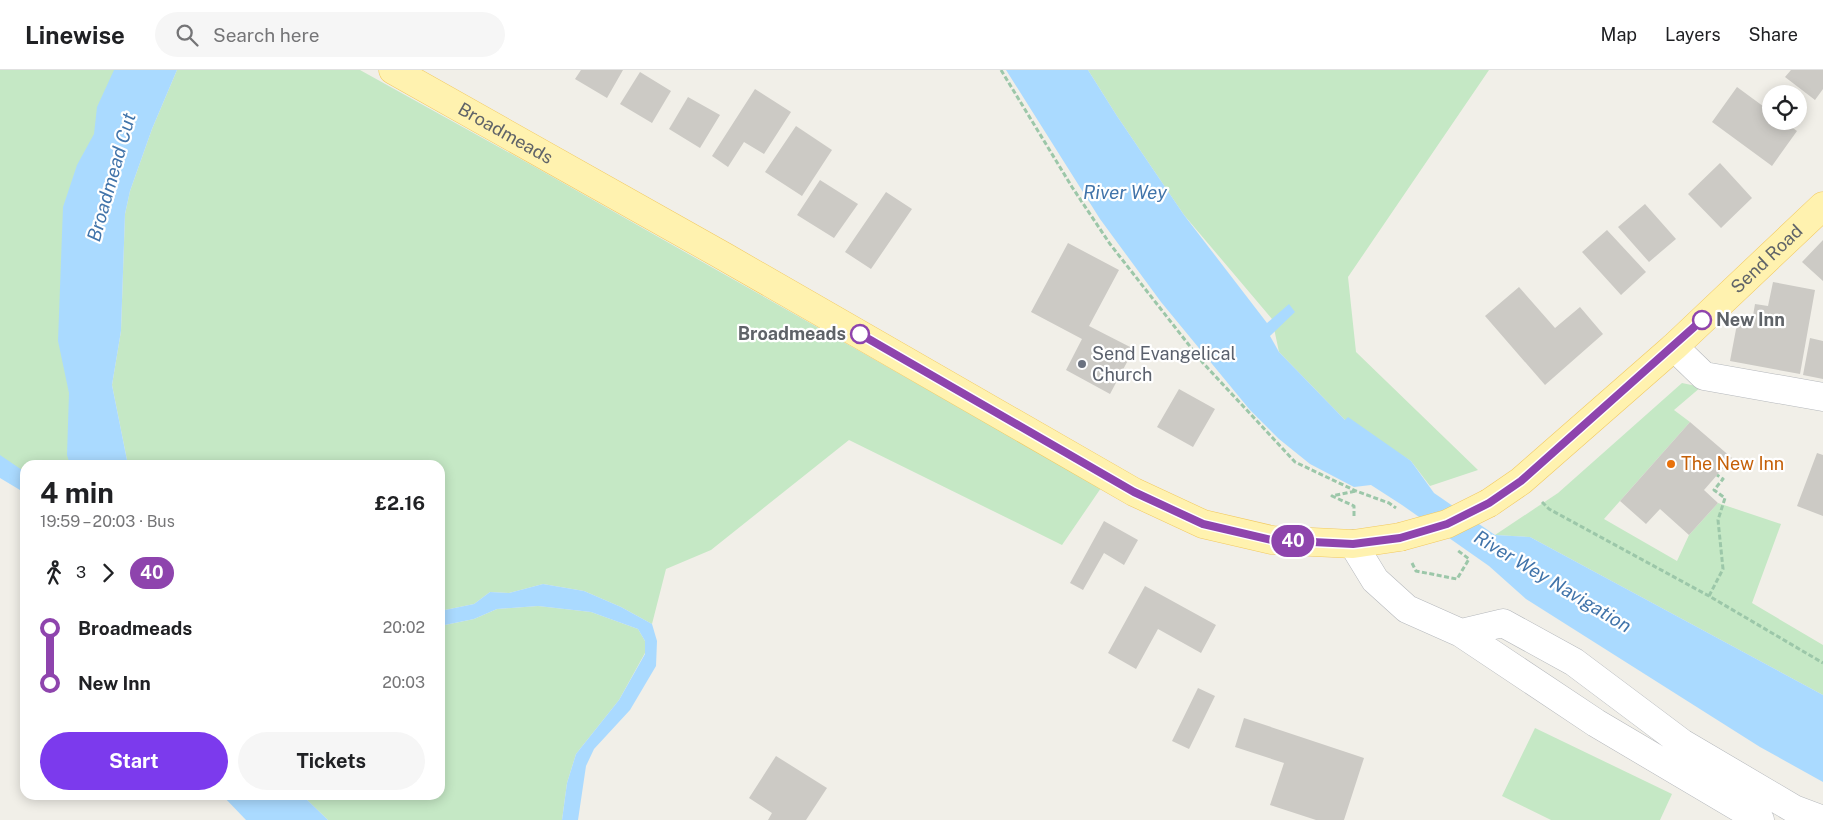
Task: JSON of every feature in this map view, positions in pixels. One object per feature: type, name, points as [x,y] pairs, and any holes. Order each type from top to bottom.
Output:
[{"type":"main road","name":"Broadmeads","points":[[393,70],[725,257],[1134,492],[1203,524],[1272,540],[1353,544],[1400,538]]},
{"type":"main road","name":"Send Road","points":[[1400,538],[1447,524],[1489,503],[1521,481],[1674,347],[1823,206]]},
{"type":"street","points":[[1674,347],[1704,376],[1823,397]]},
{"type":"street","points":[[1353,544],[1375,580],[1407,609],[1461,633],[1596,724],[1760,820]]},
{"type":"street","points":[[1461,633],[1503,623],[1574,662],[1682,743],[1794,809],[1823,820]]},
{"type":"path","points":[[1001,70],[1072,187],[1110,244],[1203,364],[1295,462],[1356,491],[1332,496],[1354,506],[1353,544]]},
{"type":"path","points":[[1709,596],[1723,569],[1718,520],[1725,498],[1714,490],[1723,479],[1717,475]]},
{"type":"path","points":[[1549,509],[1709,596],[1823,663]]},
{"type":"green space","points":[[0,70],[123,70],[75,460],[20,460],[20,471],[0,468]]},
{"type":"green space","points":[[177,70],[360,70],[1101,488],[1062,545],[849,440],[711,550],[666,569],[652,624],[621,607],[584,591],[543,584],[509,593],[490,592],[474,604],[445,610],[445,460],[127,460],[112,385],[121,331],[125,214],[130,191],[152,129]]},
{"type":"green space","points":[[1088,70],[1489,70],[1348,277],[1356,352],[1478,470],[1430,486],[1411,461],[1345,420],[1279,352],[1272,319],[1184,215]]},
{"type":"green space","points":[[1682,383],[1701,387],[1674,410],[1690,422],[1604,519],[1677,561],[1689,535],[1718,503],[1781,524],[1752,603],[1823,645],[1823,695],[1530,537],[1495,535],[1558,493]]},
{"type":"green space","points":[[538,606],[591,612],[638,629],[645,641],[645,653],[619,700],[576,754],[567,783],[562,820],[328,820],[307,800],[445,800],[445,625],[474,619],[497,609]]},
{"type":"green space","points":[[1535,728],[1672,794],[1660,820],[1551,820],[1502,796]]},
{"type":"water","name":"Broadmead Cut","points":[[114,70],[177,70],[152,129],[130,191],[125,214],[121,331],[112,385],[127,460],[68,460],[67,455],[69,393],[58,341],[63,207],[77,165],[94,134],[97,107]]},
{"type":"water","points":[[1006,70],[1088,70],[1184,215],[1267,323],[1289,304],[1295,312],[1270,336],[1279,352],[1345,420],[1348,417],[1411,461],[1434,493],[1495,535],[1530,537],[1823,695],[1823,782],[1760,747],[1526,599],[1489,566],[1371,485],[1354,487],[1310,464],[1279,439],[1250,410],[1161,302],[1100,219]]},
{"type":"water","points":[[0,455],[20,469],[20,490],[0,478]]},
{"type":"water","points":[[543,584],[584,591],[621,607],[652,624],[657,641],[656,666],[630,710],[594,749],[586,766],[578,820],[562,820],[567,783],[576,754],[619,700],[645,654],[645,641],[638,629],[591,612],[538,606],[497,609],[474,619],[445,625],[445,610],[474,604],[490,592],[509,593]]},
{"type":"water","points":[[227,800],[307,800],[328,820],[246,820]]},
{"type":"building","points":[[581,70],[623,70],[607,98],[575,79]]},
{"type":"building","points":[[1791,70],[1823,70],[1823,89],[1815,100],[1807,94],[1807,85],[1795,85],[1785,77]]},
{"type":"building","points":[[640,72],[671,91],[652,123],[620,104]]},
{"type":"building","points":[[1737,87],[1762,105],[1762,130],[1797,131],[1772,166],[1712,122]]},
{"type":"building","points":[[755,89],[791,112],[764,154],[744,142],[728,167],[712,156]]},
{"type":"building","points":[[688,97],[720,115],[700,148],[669,129]]},
{"type":"building","points":[[796,126],[832,150],[802,196],[765,172]]},
{"type":"building","points":[[1720,163],[1752,198],[1721,228],[1688,194]]},
{"type":"building","points":[[820,180],[858,204],[834,238],[797,215]]},
{"type":"building","points":[[886,192],[912,209],[871,269],[845,252]]},
{"type":"building","points":[[1645,204],[1676,239],[1649,262],[1618,227]]},
{"type":"building","points":[[1607,230],[1646,272],[1621,295],[1582,252]]},
{"type":"building","points":[[1823,240],[1823,281],[1802,262]]},
{"type":"building","points":[[1068,243],[1119,270],[1089,326],[1134,349],[1110,394],[1066,370],[1082,339],[1031,312]]},
{"type":"building","points":[[1773,282],[1815,290],[1800,374],[1730,361],[1737,324],[1751,327],[1755,304],[1768,306]]},
{"type":"building","points":[[1519,287],[1555,328],[1580,307],[1603,334],[1545,385],[1485,316]]},
{"type":"building","points":[[1810,338],[1823,341],[1823,379],[1803,375]]},
{"type":"building","points":[[1179,389],[1215,409],[1193,447],[1157,427]]},
{"type":"building","points":[[1690,422],[1732,458],[1704,490],[1718,503],[1689,535],[1660,509],[1646,524],[1620,501]]},
{"type":"building","points":[[1817,453],[1823,455],[1823,516],[1797,506]]},
{"type":"building","points":[[1104,521],[1138,540],[1124,565],[1104,553],[1083,590],[1070,583]]},
{"type":"building","points":[[1145,586],[1216,625],[1201,653],[1158,629],[1136,669],[1108,653]]},
{"type":"building","points":[[1198,688],[1215,696],[1189,749],[1172,741]]},
{"type":"building","points":[[1244,718],[1364,758],[1344,820],[1316,820],[1270,805],[1284,763],[1235,747]]},
{"type":"building","points":[[776,756],[827,788],[806,820],[768,820],[772,813],[749,798]]},
{"type":"bus line","name":"40","points":[[860,334],[1134,492],[1203,524],[1272,540],[1353,544],[1400,538],[1447,524],[1489,503],[1521,481],[1674,347],[1702,320]]},
{"type":"place","name":"New Inn","points":[[1702,320]]},
{"type":"place","name":"Broadmeads","points":[[860,334]]},
{"type":"place","name":"Send Evangelical Church","points":[[1082,364]]},
{"type":"place","name":"The New Inn","points":[[1671,464]]},
{"type":"water label","name":"River Wey","points":[[1125,192]]},
{"type":"water label","name":"River Wey Navigation","points":[[1553,581]]}]
